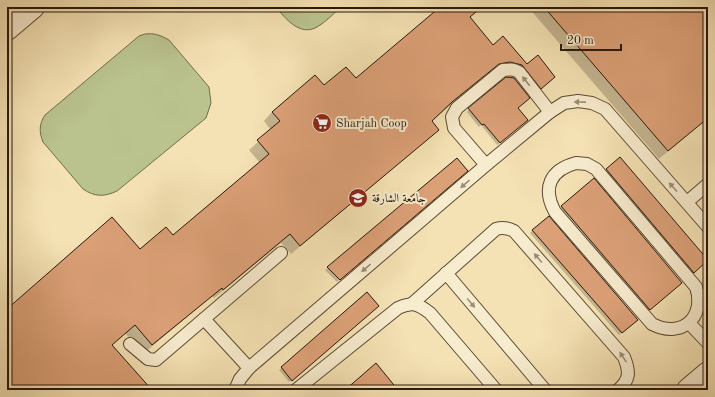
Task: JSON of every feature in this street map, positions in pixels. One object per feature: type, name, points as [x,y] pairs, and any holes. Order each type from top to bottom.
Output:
[{"type":"street","points":[[7,29],[33,7]]},
{"type":"street","points":[[688,390],[708,373]]},
{"type":"lane","points":[[486,166],[454,128],[452,118],[457,108],[503,70],[508,69],[519,72],[550,112]]},
{"type":"lane","points":[[235,390],[249,368],[550,112],[564,103],[578,101],[592,102],[605,109],[708,227]]},
{"type":"lane","points":[[576,163],[587,164],[596,169],[604,177],[696,287],[699,296],[699,306],[689,323],[680,328],[671,330],[661,329],[652,324],[645,317],[555,212],[550,202],[548,192],[551,181],[557,172],[565,166],[576,163]]},
{"type":"lane","points":[[687,202],[708,184]]},
{"type":"lane","points":[[296,390],[398,308],[412,303],[496,229],[505,228],[514,231],[624,357],[628,365],[628,379],[618,390]]},
{"type":"lane","points":[[130,344],[148,359],[156,360],[281,254]]},
{"type":"lane","points":[[446,273],[545,390]]},
{"type":"lane","points":[[412,303],[421,306],[430,313],[496,390]]},
{"type":"lane","points":[[204,320],[249,368]]},
{"type":"lane","points":[[689,323],[708,343]]},
{"type":"green space","points":[[276,7],[341,7],[317,27],[305,30],[288,21]]},
{"type":"green space","points":[[145,34],[157,35],[169,40],[209,87],[211,103],[206,118],[117,191],[104,195],[92,194],[83,189],[43,142],[40,131],[41,125],[45,115],[139,36]]},
{"type":"building","points":[[440,7],[482,7],[470,17],[493,45],[503,36],[527,64],[538,55],[555,77],[541,89],[522,65],[510,62],[499,64],[452,102],[432,121],[439,130],[300,246],[290,234],[223,290],[222,288],[152,345],[135,325],[112,345],[152,390],[7,390],[7,309],[112,217],[140,249],[166,227],[173,235],[269,154],[257,140],[280,121],[272,112],[315,75],[324,85],[346,67],[356,78]]},
{"type":"building","points":[[544,7],[708,7],[708,118],[668,151]]},
{"type":"building","points":[[506,77],[514,78],[530,98],[518,108],[528,120],[500,143],[468,108]]},
{"type":"building","points":[[620,157],[708,260],[694,273],[606,169]]},
{"type":"building","points":[[457,158],[468,171],[340,280],[327,267]]},
{"type":"building","points":[[594,178],[682,283],[650,310],[561,206]]},
{"type":"building","points":[[549,216],[638,320],[622,333],[532,230]]},
{"type":"building","points":[[367,292],[379,306],[292,381],[281,367]]},
{"type":"building","points":[[376,363],[398,390],[345,390]]},
{"type":"place","name":"Sharjah Coop","points":[[322,123]]},
{"type":"place","name":"جامعة الشارقة","points":[[358,198]]}]
